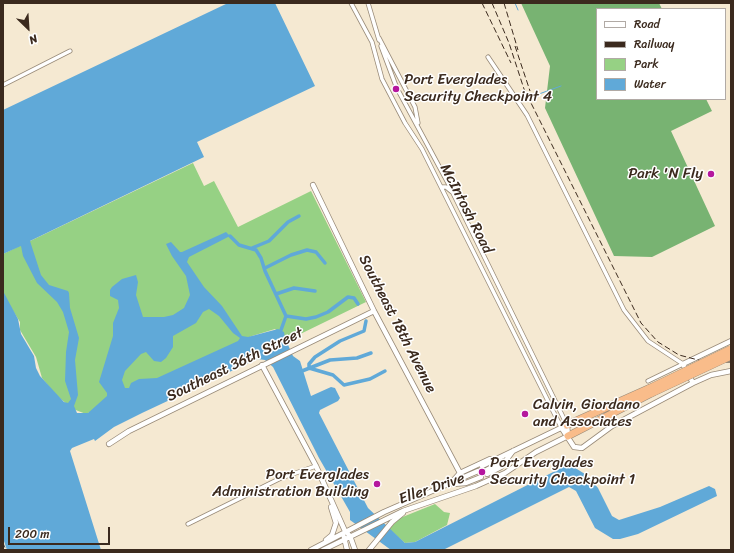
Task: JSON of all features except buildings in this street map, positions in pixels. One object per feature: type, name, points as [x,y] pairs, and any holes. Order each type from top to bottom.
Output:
[{"type":"highway","points":[[564,426],[731,349]]},
{"type":"highway","points":[[568,436],[650,387],[731,356]]},
{"type":"street","name":"McIntosh Road","points":[[352,3],[372,42],[382,79],[405,123],[422,149],[442,187],[564,426]]},
{"type":"street","name":"McIntosh Road","points":[[368,3],[396,86]]},
{"type":"street","name":"McIntosh Road","points":[[379,38],[415,107],[418,126]]},
{"type":"street","points":[[3,85],[70,51]]},
{"type":"street","points":[[488,57],[527,115],[624,310],[648,341],[683,364],[693,383]]},
{"type":"street","name":"McIntosh Road","points":[[399,92],[454,194],[564,426]]},
{"type":"street","name":"Southeast 18th Avenue","points":[[313,185],[374,311],[460,473]]},
{"type":"street","points":[[442,187],[446,187],[454,194]]},
{"type":"street","name":"Southeast 36th Street","points":[[109,444],[129,431],[374,311]]},
{"type":"street","points":[[650,387],[683,364],[731,341]]},
{"type":"street","points":[[264,364],[319,472],[345,531],[350,536],[354,550]]},
{"type":"street","points":[[564,426],[574,447],[582,448],[612,426],[693,383],[711,375],[731,371]]},
{"type":"street","name":"Eller Drive","points":[[449,484],[460,473],[564,426]]},
{"type":"street","name":"Eller Drive","points":[[323,550],[412,507],[469,489],[505,473],[536,452],[568,436]]},
{"type":"street","name":"Eller Drive","points":[[484,470],[514,449]]},
{"type":"street","points":[[188,524],[282,478],[316,466]]},
{"type":"street","points":[[311,550],[319,543],[330,538],[336,523],[335,516],[318,478],[319,472]]},
{"type":"street","name":"Eller Drive","points":[[311,550],[345,531],[414,498],[449,484],[479,473],[466,484],[449,484]]},
{"type":"street","points":[[466,484],[469,489]]},
{"type":"street","points":[[369,550],[389,526],[412,507],[414,498]]},
{"type":"street","points":[[345,531],[343,540],[347,550]]},
{"type":"green space","points":[[521,3],[659,3],[662,8],[596,8],[596,100],[706,100],[712,111],[671,131],[715,226],[652,257],[614,256],[545,108],[550,66]]},
{"type":"green space","points":[[193,163],[204,186],[214,181],[238,227],[311,191],[366,302],[288,340],[275,329],[252,336],[86,414],[73,409],[56,395],[42,378],[36,357],[20,330],[20,322],[3,295],[3,254]]},
{"type":"green space","points":[[435,504],[444,512],[450,513],[447,525],[415,542],[405,543],[389,529],[400,518]]},
{"type":"water","points":[[228,3],[275,3],[315,86],[197,142],[204,157],[30,241],[41,275],[49,285],[68,291],[69,293],[70,308],[79,338],[75,360],[78,395],[74,406],[77,413],[88,413],[107,396],[107,393],[99,382],[113,336],[113,323],[119,308],[118,300],[110,296],[110,290],[112,287],[122,279],[136,275],[138,282],[136,295],[143,317],[164,317],[173,315],[184,308],[190,295],[186,276],[172,256],[166,244],[171,242],[180,252],[182,252],[226,232],[230,236],[189,257],[187,262],[204,287],[222,306],[242,336],[248,337],[278,329],[284,332],[293,356],[300,361],[311,396],[331,387],[335,388],[340,398],[338,401],[320,410],[319,413],[368,508],[405,543],[415,542],[569,464],[588,476],[598,488],[612,516],[619,520],[660,507],[709,486],[715,489],[717,496],[638,534],[620,539],[613,539],[595,528],[576,491],[569,487],[445,549],[391,550],[350,520],[350,512],[319,458],[273,367],[265,360],[257,359],[114,427],[95,441],[94,439],[72,448],[70,451],[101,550],[7,550],[3,538],[3,291],[18,319],[21,334],[34,356],[36,368],[40,376],[64,402],[68,403],[71,399],[65,381],[66,352],[69,332],[63,312],[57,302],[37,283],[23,256],[21,246],[3,254],[3,110]],"holes":[[[209,309],[219,316],[233,333],[240,338],[238,341],[157,378],[139,379],[131,383],[129,388],[125,388],[122,380],[125,371],[141,354],[146,352],[154,361],[161,362],[166,358],[173,347],[173,336],[196,323],[203,312]]]},
{"type":"waterway","points":[[515,3],[518,10]]},
{"type":"waterway","points":[[539,94],[561,86]]},
{"type":"waterway","points":[[252,248],[269,241],[288,222],[299,216]]},
{"type":"waterway","points":[[230,236],[239,245],[256,250],[261,258],[265,271],[286,316],[281,330]]},
{"type":"waterway","points":[[265,268],[291,255],[307,250],[316,252],[325,263]]},
{"type":"waterway","points":[[276,294],[294,288],[315,291]]},
{"type":"waterway","points":[[286,316],[306,319],[316,317],[328,312],[348,297],[354,298],[358,304]]},
{"type":"waterway","points":[[366,321],[364,331],[340,341],[315,357],[309,364],[309,368],[333,375],[344,385],[370,379],[385,371]]},
{"type":"waterway","points":[[302,371],[330,360],[357,358],[371,353]]},
{"type":"ferry route","points":[[3,543],[6,550]]},
{"type":"tunnel","points":[[476,468],[482,466]]},
{"type":"tunnel","points":[[479,474],[485,471]]},
{"type":"railway","points":[[482,3],[511,63]]},
{"type":"railway","points":[[492,3],[509,43],[524,89],[641,323],[658,342],[679,355],[706,362],[731,362]]},
{"type":"railway","points":[[504,3],[518,50]]},
{"type":"railway","points":[[515,46],[530,91]]},
{"type":"place","name":"Port Everglades Security Checkpoint 4","points":[[396,89]]},
{"type":"place","name":"Park 'N Fly","points":[[711,174]]},
{"type":"place","name":"Calvin, Giordano and Associates","points":[[525,414]]},
{"type":"place","name":"Port Everglades Security Checkpoint 1","points":[[482,472]]},
{"type":"place","name":"Port Everglades Administration Building","points":[[377,484]]}]
